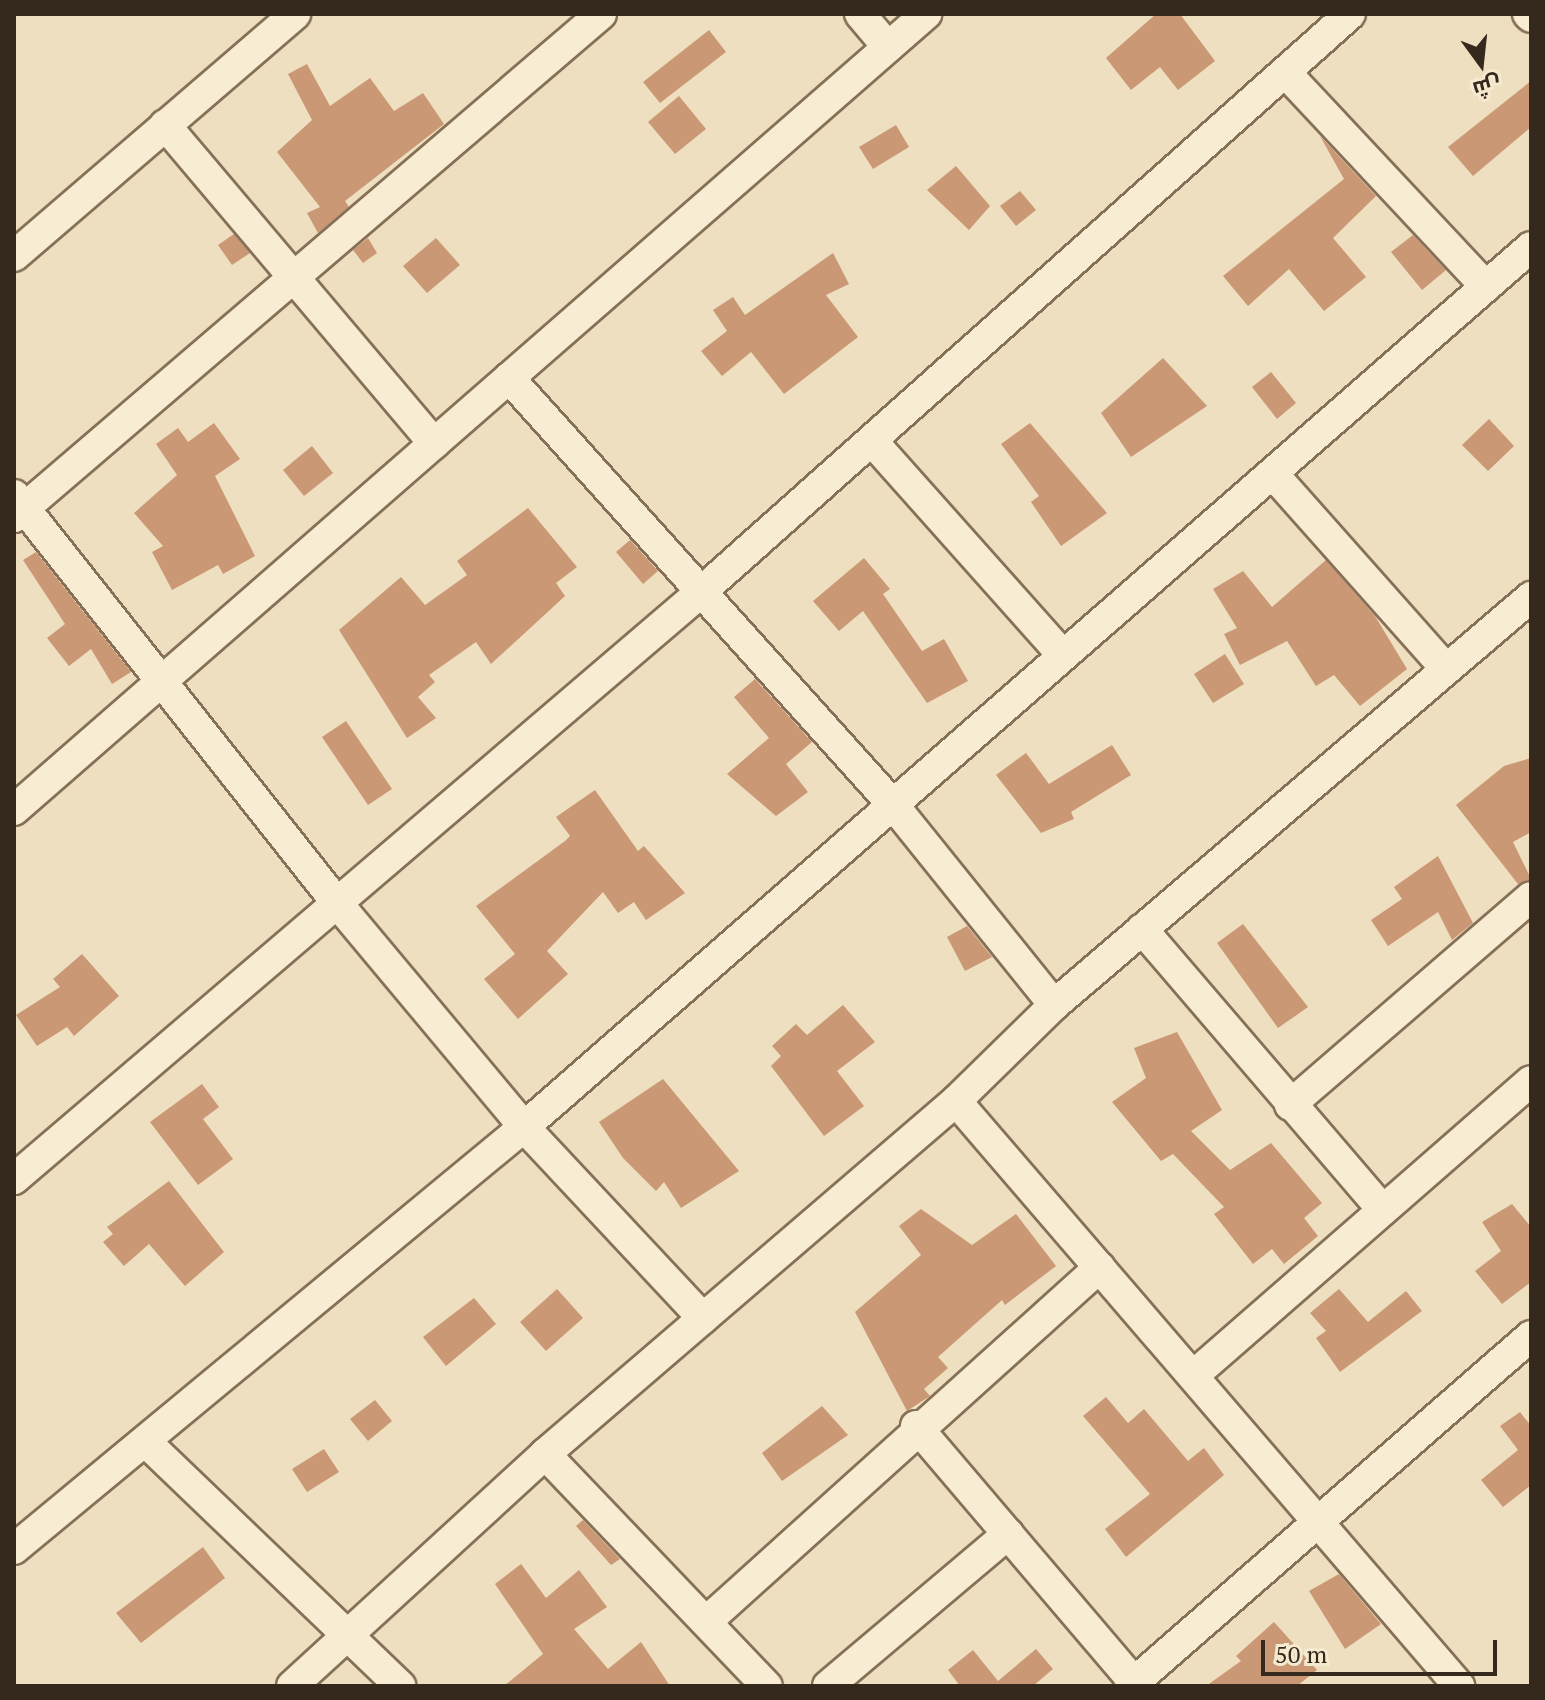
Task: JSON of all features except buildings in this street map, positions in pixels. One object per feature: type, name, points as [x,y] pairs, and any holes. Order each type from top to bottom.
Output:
[{"type":"street","points":[[18,245],[295,14]]},
{"type":"street","points":[[601,14],[18,506],[166,680],[337,903],[524,1127],[703,1318]]},
{"type":"street","points":[[860,14],[888,47]]},
{"type":"street","points":[[14,810],[926,14]]},
{"type":"street","points":[[14,1179],[701,592],[1350,14]]},
{"type":"street","points":[[1285,72],[1486,287]]},
{"type":"street","points":[[165,125],[434,443]]},
{"type":"street","points":[[14,1549],[147,1443],[524,1127],[895,807],[1063,655],[1531,247]]},
{"type":"street","points":[[509,378],[895,807],[1054,1005]]},
{"type":"street","points":[[872,441],[1063,655]]},
{"type":"street","points":[[1273,474],[1446,669]]},
{"type":"street","points":[[292,1686],[545,1454],[956,1101],[1054,1005],[1531,597]]},
{"type":"street","points":[[1290,1105],[1525,916]]},
{"type":"street","points":[[1142,929],[1383,1210]]},
{"type":"street","points":[[1194,1375],[1531,1081]]},
{"type":"street","points":[[956,1101],[1321,1523],[1453,1684]]},
{"type":"street","points":[[706,1622],[916,1426],[1100,1267]]},
{"type":"street","points":[[916,1426],[1132,1684],[1529,1343]]},
{"type":"street","points":[[147,1443],[400,1686]]},
{"type":"street","points":[[545,1454],[767,1686]]},
{"type":"street","points":[[828,1686],[1008,1534]]}]
